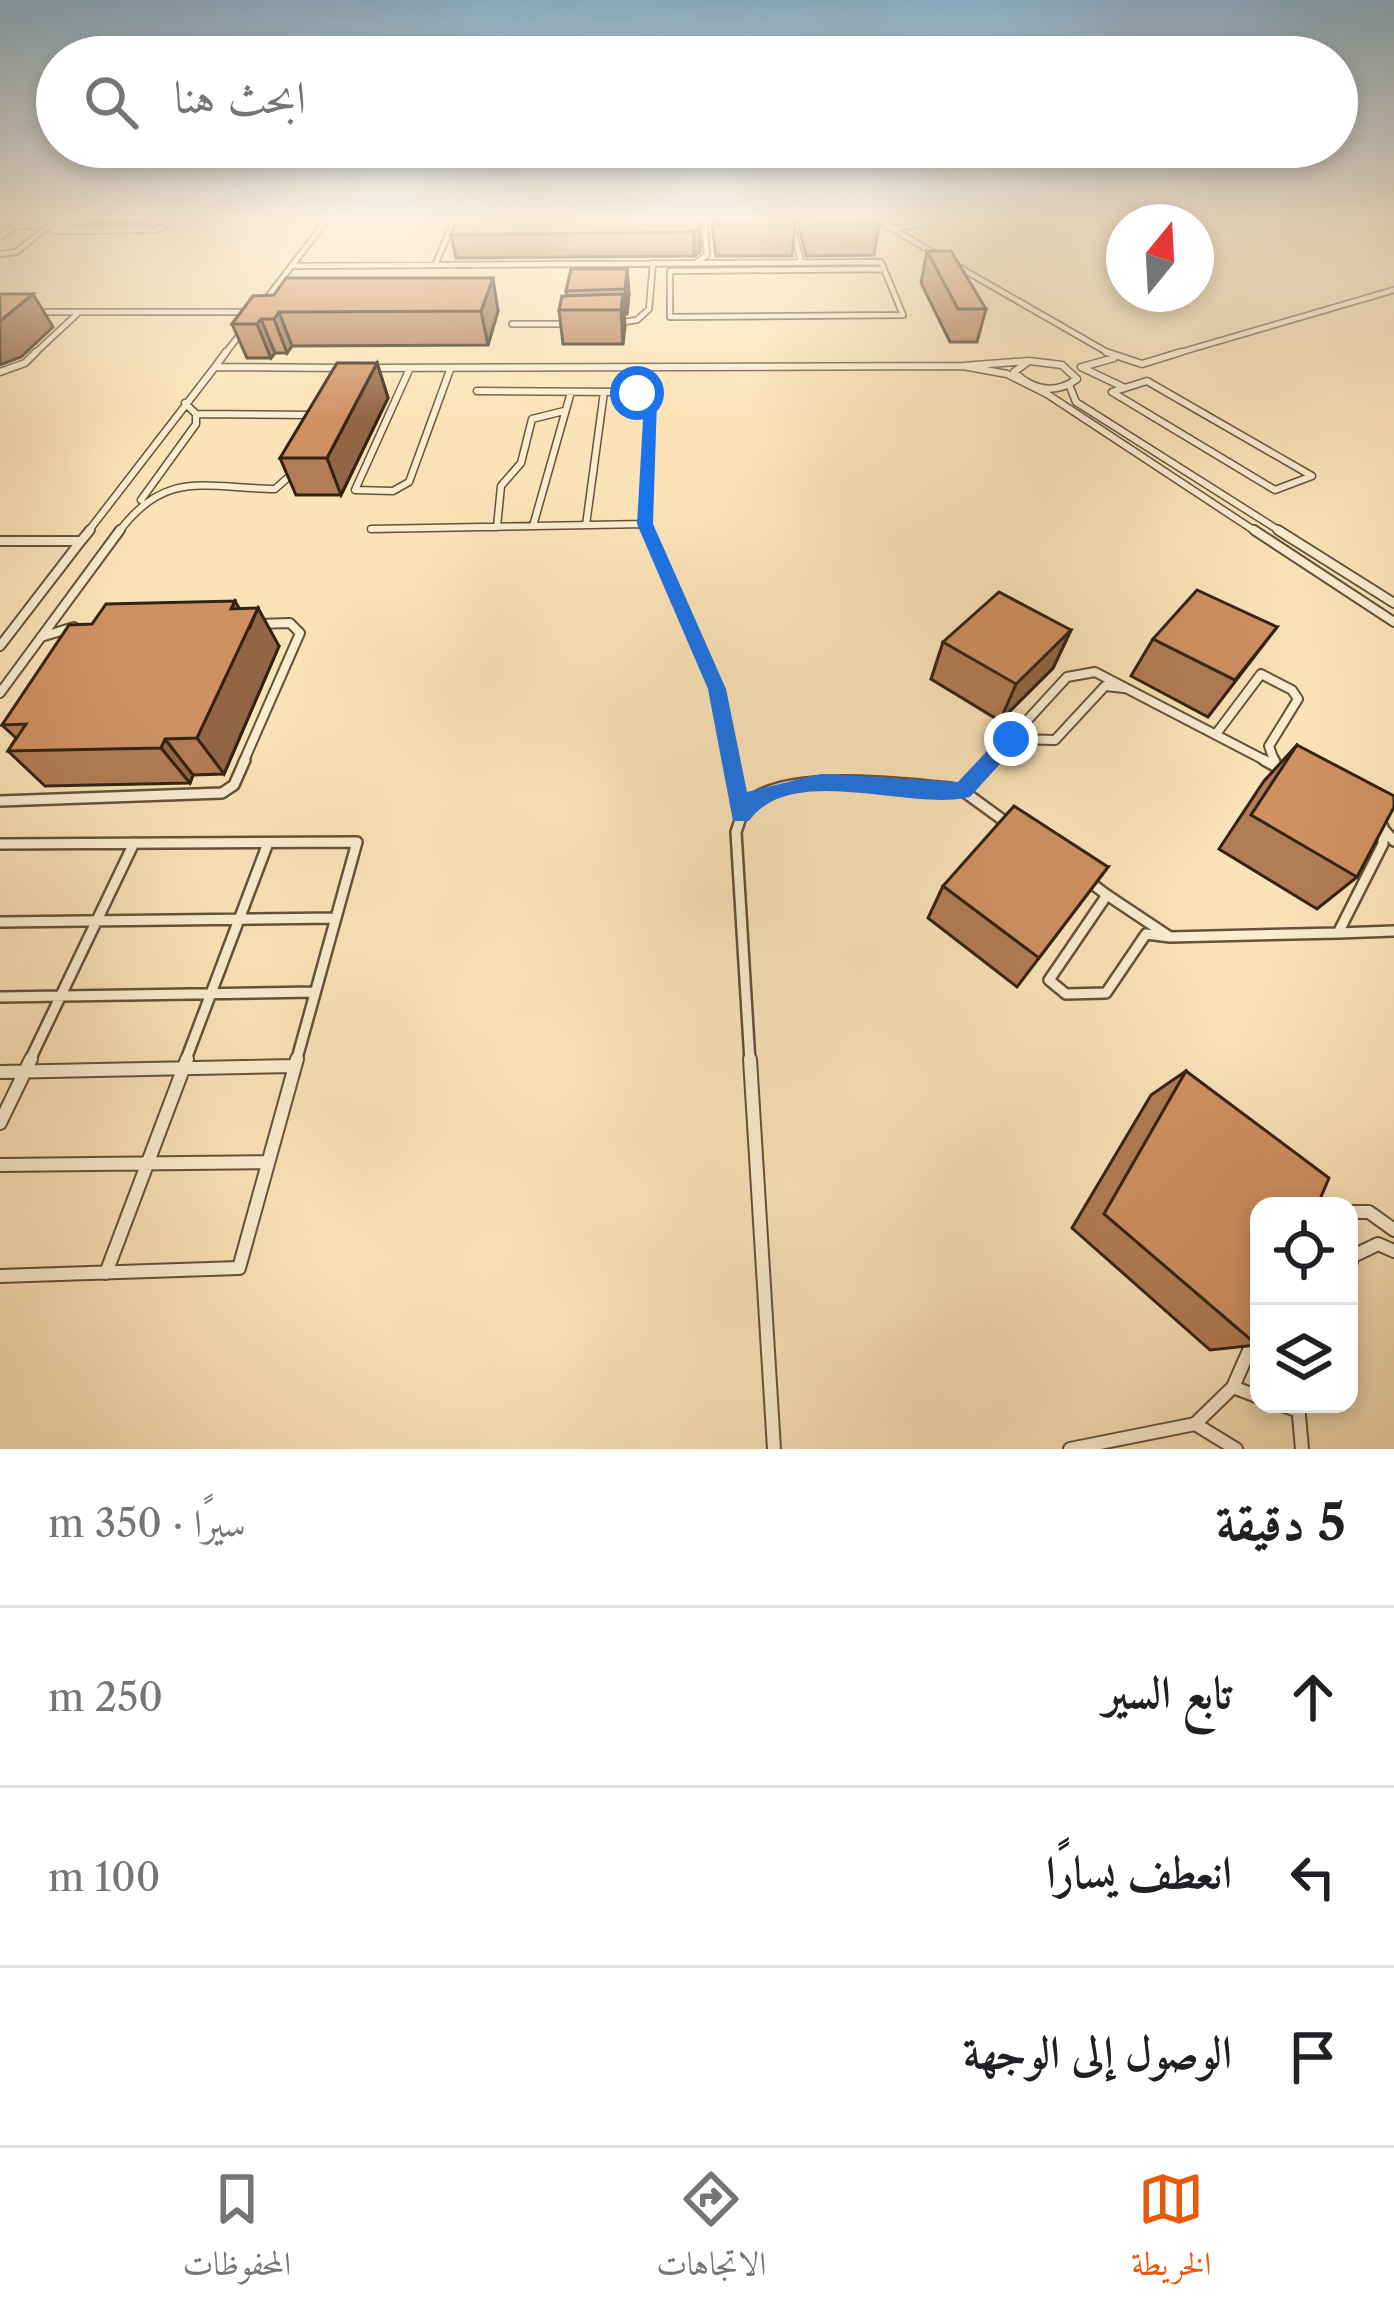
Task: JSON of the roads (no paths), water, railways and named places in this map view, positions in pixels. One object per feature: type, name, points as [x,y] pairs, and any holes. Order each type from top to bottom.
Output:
[{"type":"lane","points":[[0,646],[277,285]]},
{"type":"lane","points":[[604,324],[629,322],[645,314],[649,285]]},
{"type":"lane","points":[[670,285],[670,317],[903,315],[890,285]]},
{"type":"lane","points":[[989,285],[1116,358],[1142,364],[1394,290]]},
{"type":"lane","points":[[20,312],[256,311]]},
{"type":"lane","points":[[0,372],[25,363],[78,313]]},
{"type":"lane","points":[[512,324],[570,324]]},
{"type":"lane","points":[[1071,370],[1116,358]]},
{"type":"lane","points":[[1106,360],[1128,387]]},
{"type":"lane","points":[[1028,361],[1015,367],[1017,378],[1024,383],[1394,622]]},
{"type":"lane","points":[[367,368],[963,366],[1028,361],[1052,362],[1071,370],[1077,379],[1070,387],[1053,389],[963,366]]},
{"type":"lane","points":[[215,367],[345,368]]},
{"type":"lane","points":[[1082,367],[1128,387],[1147,382],[1312,476],[1276,490],[1112,392],[1128,387]]},
{"type":"lane","points":[[410,368],[355,490],[393,490],[409,482],[450,370]]},
{"type":"lane","points":[[1070,387],[1076,401],[1394,603]]},
{"type":"lane","points":[[476,391],[637,393],[650,400],[645,524],[717,689],[741,814]]},
{"type":"lane","points":[[533,526],[571,392]]},
{"type":"lane","points":[[586,525],[604,392]]},
{"type":"lane","points":[[0,693],[196,424],[196,414],[185,403]]},
{"type":"lane","points":[[196,414],[308,412],[320,418]]},
{"type":"lane","points":[[497,527],[501,486],[521,463],[532,419],[564,412]]},
{"type":"lane","points":[[139,504],[165,488],[275,489],[290,479],[300,459]]},
{"type":"lane","points":[[371,530],[645,524]]},
{"type":"lane","points":[[0,541],[81,541]]},
{"type":"lane","points":[[41,637],[76,627],[56,617]]},
{"type":"lane","points":[[0,801],[208,797],[234,785],[300,633],[290,623],[243,624]]},
{"type":"lane","points":[[962,791],[1067,677],[1095,672],[1294,776]]},
{"type":"lane","points":[[1216,734],[1261,674],[1292,690],[1298,699],[1269,746],[1276,766]]},
{"type":"lane","points":[[1011,739],[1054,740],[1105,686],[1132,689]]},
{"type":"lane","points":[[774,1449],[736,832],[741,814],[752,800],[766,794],[821,783],[962,791],[1017,830]]},
{"type":"lane","points":[[1364,813],[1394,841]]},
{"type":"lane","points":[[1338,934],[1383,844],[1382,826]]},
{"type":"lane","points":[[0,844],[357,842],[239,1268],[0,1276]]},
{"type":"lane","points":[[0,1123],[134,843]]},
{"type":"lane","points":[[106,1273],[268,843]]},
{"type":"lane","points":[[1071,869],[1170,937]]},
{"type":"lane","points":[[1107,895],[1048,980],[1066,994],[1106,993],[1146,934],[1394,931]]},
{"type":"lane","points":[[0,922],[336,918]]},
{"type":"lane","points":[[0,997],[315,992]]},
{"type":"lane","points":[[0,1072],[295,1066]]},
{"type":"lane","points":[[0,1165],[268,1162]]},
{"type":"lane","points":[[1358,1212],[1370,1212],[1394,1230]]},
{"type":"lane","points":[[1358,1254],[1378,1244],[1394,1251]]},
{"type":"lane","points":[[1070,1449],[1196,1424],[1233,1388],[1250,1349]]},
{"type":"lane","points":[[1233,1388],[1250,1394]]},
{"type":"lane","points":[[1298,1413],[1302,1449]]},
{"type":"lane","points":[[1196,1424],[1236,1449]]}]
